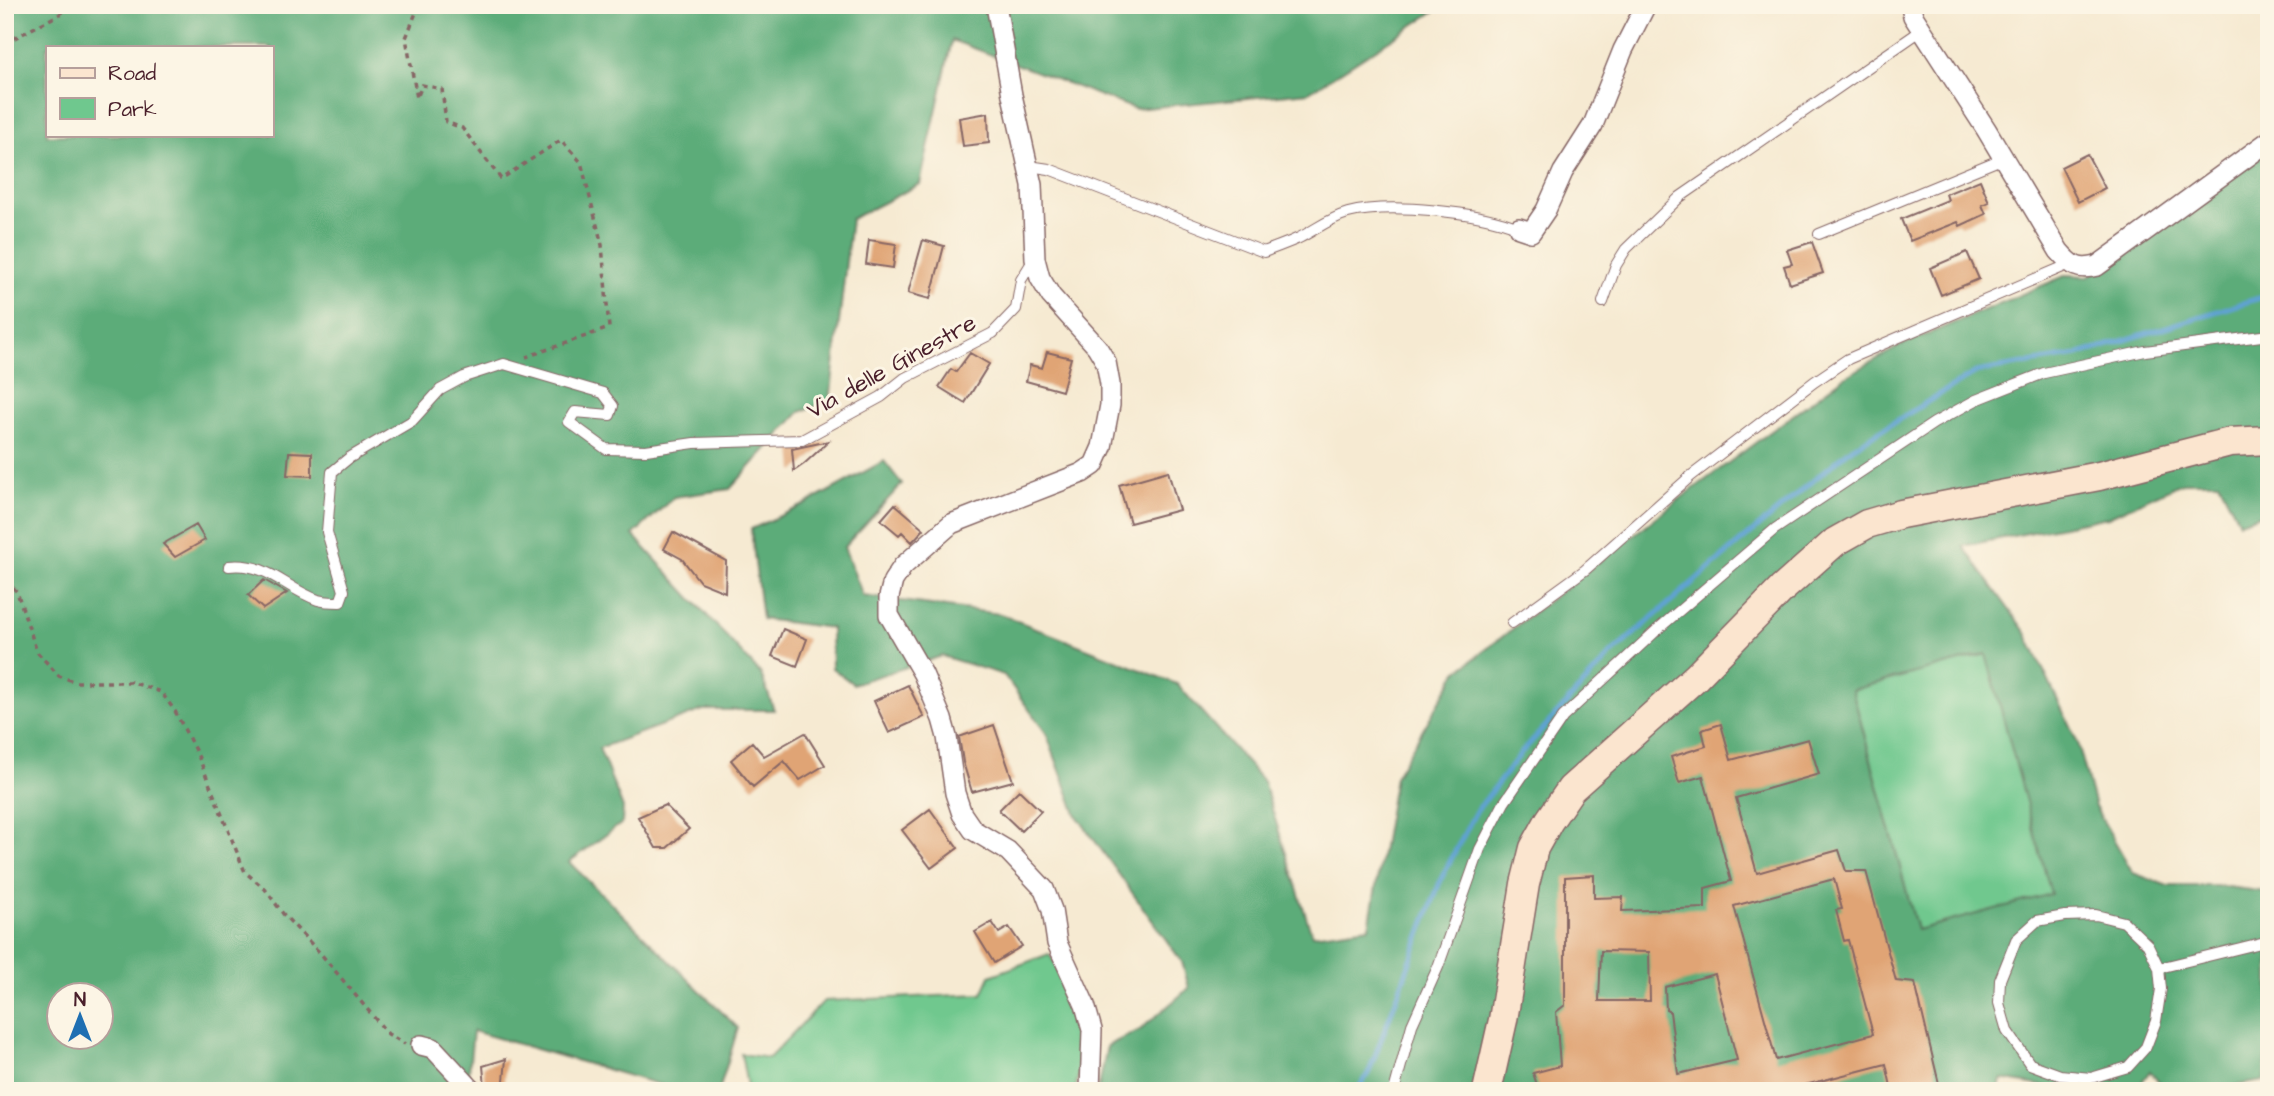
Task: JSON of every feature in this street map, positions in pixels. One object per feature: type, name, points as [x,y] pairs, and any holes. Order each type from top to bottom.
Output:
[{"type":"street","points":[[996,5],[1012,95],[1029,166],[1035,259],[1040,278],[1051,296],[1097,347],[1106,362],[1110,405],[1102,447],[1094,465],[1082,473],[972,514],[939,532],[903,566],[893,581],[889,597],[889,615],[923,674],[942,719],[955,793],[962,814],[973,830],[1008,852],[1044,889],[1052,910],[1057,943],[1085,1005],[1092,1030],[1090,1091]]},
{"type":"street","points":[[1519,228],[1531,232],[1546,210],[1563,172],[1593,125],[1623,50],[1646,5]]},
{"type":"street","points":[[1910,5],[1913,16],[2004,158],[2059,251],[2070,264],[2084,269],[2097,266],[2269,141]]},
{"type":"street","points":[[1488,1091],[1503,1020],[1525,884],[1534,848],[1549,821],[1571,789],[1696,677],[1782,589],[1835,541],[1867,524],[1902,513],[2099,476],[2230,442],[2269,440]]},
{"type":"street","points":[[421,1045],[433,1048],[473,1091]]},
{"type":"lane","points":[[1603,302],[1616,265],[1626,249],[1680,197],[1922,30]]},
{"type":"lane","points":[[1819,234],[2004,158]]},
{"type":"lane","points":[[1029,166],[1049,169],[1264,252],[1300,238],[1346,213],[1380,209],[1418,210],[1484,218],[1519,228]]},
{"type":"lane","name":"Via delle Ginestre","points":[[504,364],[603,393],[613,406],[610,415],[575,412],[569,422],[607,449],[646,450],[694,443],[802,440],[881,397],[905,378],[993,333],[1016,309],[1021,280],[1035,259]]},
{"type":"lane","points":[[1512,623],[1593,563],[1691,476],[1848,359],[2070,264]]},
{"type":"lane","points":[[1394,1091],[1412,1025],[1438,967],[1480,849],[1504,803],[1563,717],[1658,629],[1775,529],[1934,423],[1976,400],[2045,373],[2145,351],[2269,335]]},
{"type":"lane","points":[[229,566],[261,568],[320,601],[340,602],[344,591],[327,532],[331,472],[349,458],[412,421],[440,390],[464,377],[504,364]]},
{"type":"lane","points":[[2096,915],[2124,922],[2148,945],[2159,968],[2161,989],[2156,1021],[2146,1047],[2128,1067],[2091,1078],[2060,1075],[2030,1064],[2007,1031],[1999,1003],[2000,980],[2016,940],[2038,921],[2065,916],[2096,915]]},
{"type":"lane","points":[[2159,968],[2269,941]]},
{"type":"path","points":[[5,44],[60,14],[68,5]]},
{"type":"path","points":[[419,5],[406,38],[417,97],[422,85],[442,89],[446,122],[462,128],[501,179],[561,140],[581,162],[602,245],[609,328],[504,364]]},
{"type":"path","points":[[5,582],[17,592],[37,652],[59,676],[76,682],[131,682],[161,692],[175,710],[199,758],[245,872],[265,889],[284,915],[321,954],[388,1034],[403,1044],[421,1045]]},
{"type":"green space","points":[[5,5],[1441,5],[1309,92],[1135,109],[952,40],[920,184],[851,219],[830,401],[800,412],[730,489],[674,497],[633,535],[761,674],[774,710],[703,710],[599,748],[623,808],[622,823],[569,862],[738,1028],[719,1091],[682,1091],[473,1031],[467,1091],[5,1091]]},
{"type":"green space","points":[[2269,149],[2269,512],[2239,522],[2219,482],[2184,482],[2108,517],[1963,546],[2026,633],[2078,743],[2095,807],[2133,873],[2168,886],[2220,886],[2265,892],[2269,901],[2269,1021],[2264,1081],[2204,1091],[2167,1091],[2150,1071],[2138,1087],[2104,1091],[2001,1079],[1999,1091],[1098,1091],[1107,1046],[1140,1030],[1189,988],[1182,962],[1077,816],[1046,733],[1004,675],[942,656],[853,684],[832,668],[831,628],[762,619],[751,529],[804,505],[884,461],[902,484],[844,547],[863,596],[1000,614],[1177,684],[1263,781],[1312,935],[1369,927],[1395,777],[1457,672],[1681,498],[1843,378],[1902,345],[2067,275],[2088,276],[2178,219]],"holes":[[[1986,654],[2051,894],[1917,930],[1852,690]]]},
{"type":"green space","points":[[1987,654],[2052,895],[1917,930],[1852,689]]},
{"type":"green space","points":[[1049,954],[1071,990],[1080,1013],[1082,1046],[1075,1091],[748,1091],[741,1054],[769,1058],[824,1001],[982,994],[990,976]]},
{"type":"building","points":[[988,113],[989,143],[963,146],[959,118]]},
{"type":"building","points":[[2087,154],[2105,188],[2078,202],[2061,167]]},
{"type":"building","points":[[1980,180],[1989,202],[1982,205],[1986,214],[1960,226],[1958,222],[1910,241],[1901,219],[1948,200],[1946,194]]},
{"type":"building","points":[[869,240],[896,244],[893,268],[866,264]]},
{"type":"building","points":[[923,240],[944,246],[930,299],[908,293]]},
{"type":"building","points":[[1812,242],[1823,273],[1790,284],[1784,266],[1792,264],[1787,250]]},
{"type":"building","points":[[1967,252],[1979,279],[1941,295],[1930,268]]},
{"type":"building","points":[[1047,352],[1071,358],[1062,391],[1026,381],[1030,365],[1042,368]]},
{"type":"building","points":[[970,353],[989,364],[965,403],[939,387],[951,369],[956,372]]},
{"type":"building","points":[[829,441],[804,464],[794,471],[792,449]]},
{"type":"building","points":[[289,452],[312,453],[312,476],[287,475]]},
{"type":"building","points":[[1168,471],[1179,510],[1130,523],[1119,485]]},
{"type":"building","points":[[895,504],[924,529],[912,542],[902,532],[899,535],[881,520]]},
{"type":"building","points":[[196,525],[205,540],[175,557],[163,544]]},
{"type":"building","points":[[673,532],[726,561],[725,592],[700,582],[682,559],[664,549]]},
{"type":"building","points":[[264,580],[287,593],[263,609],[248,595]]},
{"type":"building","points":[[783,629],[807,639],[797,666],[772,656]]},
{"type":"building","points":[[908,685],[924,717],[889,733],[874,701]]},
{"type":"building","points":[[1721,724],[1731,760],[1808,739],[1819,774],[1736,798],[1757,873],[1839,850],[1846,871],[1866,871],[1896,981],[1915,983],[1939,1084],[1921,1091],[1892,1091],[1886,1064],[1782,1091],[1539,1091],[1533,1073],[1560,1066],[1556,1012],[1565,1005],[1565,877],[1594,875],[1594,898],[1623,897],[1622,911],[1705,908],[1705,888],[1731,881],[1703,776],[1679,783],[1671,757],[1706,746],[1702,730]],"holes":[[[1834,879],[1842,909],[1836,910],[1844,941],[1848,940],[1873,1034],[1776,1060],[1734,906]],[[1601,951],[1649,952],[1650,1001],[1599,1001]],[[1715,974],[1737,1060],[1678,1074],[1670,1012],[1666,1010],[1665,987]]]},
{"type":"building","points":[[994,725],[1013,781],[972,792],[959,737]]},
{"type":"building","points":[[805,733],[825,765],[800,780],[784,761],[753,787],[731,760],[752,742],[764,756]]},
{"type":"building","points":[[1019,790],[1041,811],[1021,831],[999,810]]},
{"type":"building","points":[[665,805],[689,829],[667,848],[656,848],[638,817]]},
{"type":"building","points":[[930,809],[958,848],[931,868],[902,830]]},
{"type":"building","points":[[992,922],[999,933],[1009,927],[1022,946],[994,963],[975,932]]},
{"type":"building","points":[[506,1059],[503,1091],[490,1091],[485,1086],[483,1066]]},
{"type":"waterway","points":[[1357,1091],[1369,1072],[1441,879],[1475,813],[1522,752],[1612,653],[1852,448],[1976,372],[2077,355],[2269,295]]}]
